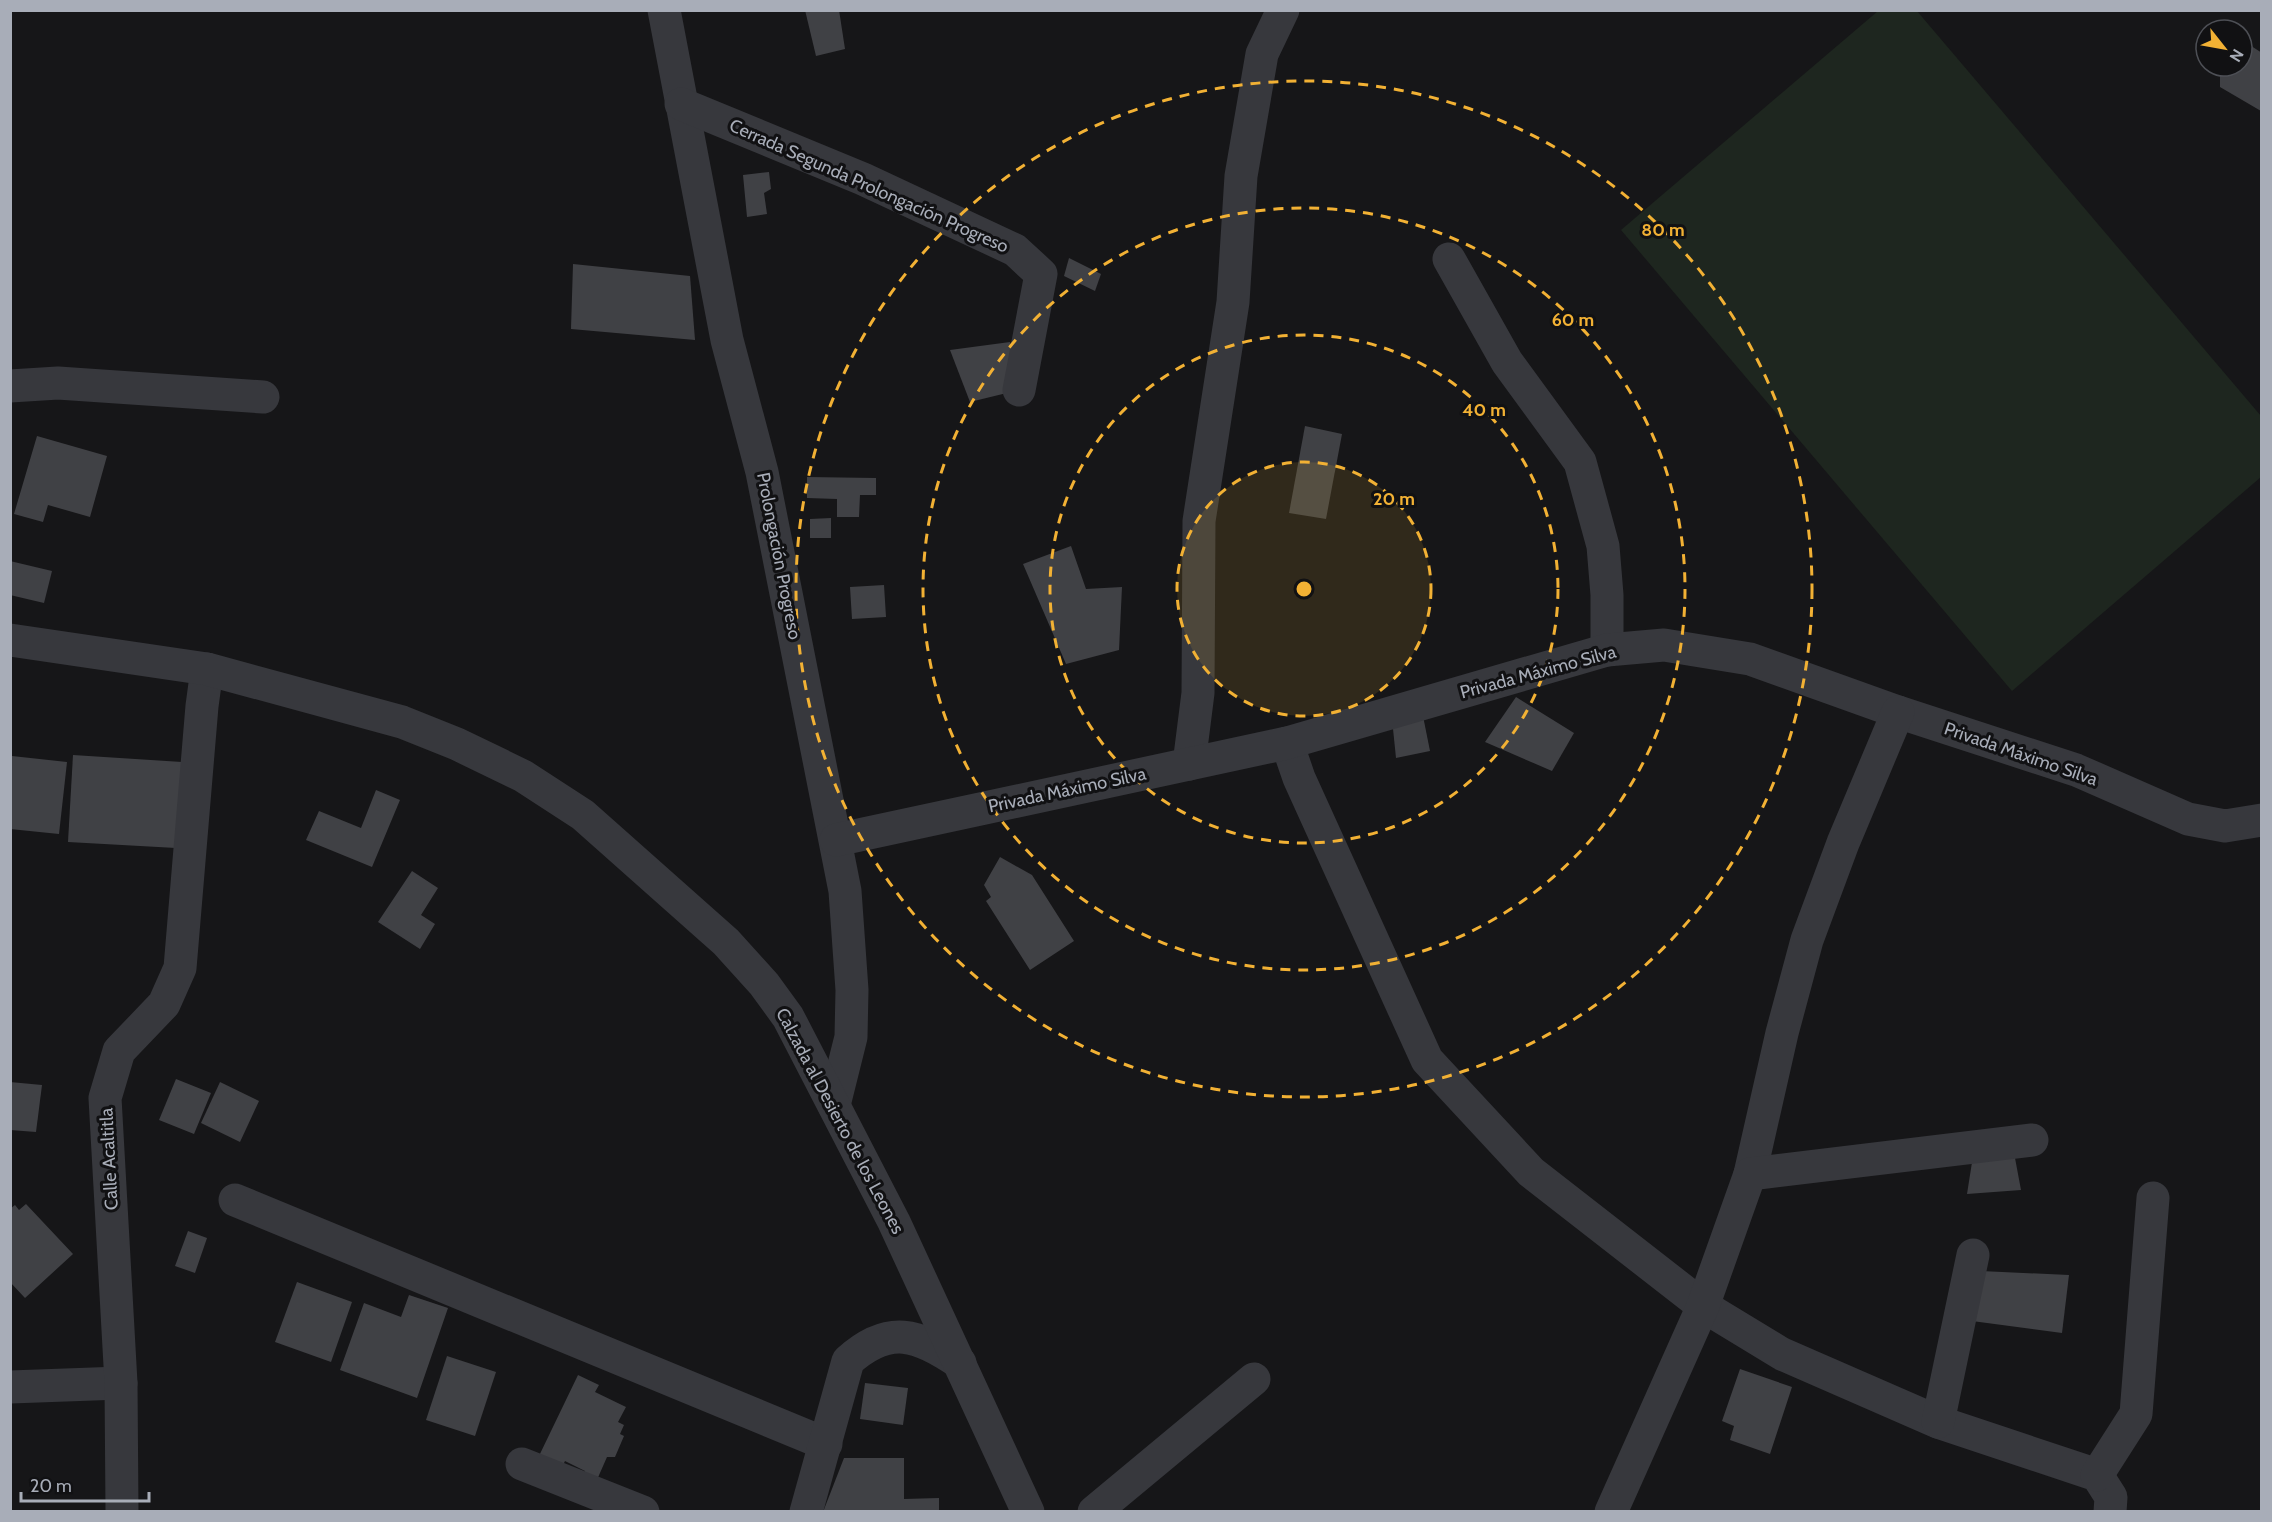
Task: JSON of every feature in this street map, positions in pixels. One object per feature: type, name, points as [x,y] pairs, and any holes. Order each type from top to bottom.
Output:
[{"type":"street","name":"Prolongación Progreso","points":[[664,10],[727,340],[762,472],[845,891],[852,990],[850,1037],[834,1105]]},
{"type":"street","points":[[1189,764],[1198,693],[1199,521],[1233,302],[1241,176],[1262,54],[1283,10]]},
{"type":"street","name":"Cerrada Segunda Prolongación Progreso","points":[[681,104],[863,180],[1015,250],[1041,274],[1019,390]]},
{"type":"street","points":[[1449,259],[1507,362],[1580,462],[1603,546],[1608,595],[1607,650]]},
{"type":"street","points":[[10,386],[57,383],[263,397]]},
{"type":"street","name":"Calzada al Desierto de los Leones","points":[[10,640],[207,669],[402,722],[457,744],[523,776],[583,815],[726,942],[764,984],[788,1017],[894,1222],[1028,1512]]},
{"type":"street","name":"Privada Máximo Silva","points":[[836,840],[1287,743],[1607,650],[1665,645],[1750,660],[1898,712],[2076,770],[2188,819],[2225,826],[2262,820]]},
{"type":"street","name":"Calle Acaltitla","points":[[122,1512],[121,1383],[105,1098],[119,1051],[164,1004],[180,968],[207,669]]},
{"type":"street","points":[[1611,1512],[1703,1306],[1750,1174],[1782,1033],[1807,940],[1843,843],[1898,712]]},
{"type":"street","points":[[1287,743],[1299,778],[1427,1060],[1531,1172],[1703,1306],[1782,1353],[1938,1422],[2097,1475],[2110,1497],[2110,1512]]},
{"type":"street","points":[[1750,1174],[2032,1140]]},
{"type":"street","points":[[2097,1475],[2136,1414],[2153,1198]]},
{"type":"street","points":[[235,1200],[826,1444]]},
{"type":"street","points":[[1938,1422],[1973,1255]]},
{"type":"street","points":[[807,1512],[848,1361],[864,1346],[892,1336],[911,1338],[934,1345],[960,1363]]},
{"type":"street","points":[[1094,1512],[1254,1379]]},
{"type":"street","points":[[10,1386],[121,1383]]},
{"type":"street","points":[[522,1464],[643,1512]]},
{"type":"shaded area","points":[[1878,11],[1917,11],[2261,416],[2261,477],[2012,691],[1621,230]]},
{"type":"building","points":[[805,10],[839,10],[845,49],[816,56]]},
{"type":"building","points":[[2254,48],[2262,53],[2261,111],[2220,87],[2220,78],[2254,78]]},
{"type":"building","points":[[769,172],[771,189],[764,193],[767,214],[747,217],[743,175]]},
{"type":"building","points":[[1069,258],[1101,274],[1095,291],[1064,276]]},
{"type":"building","points":[[573,264],[690,276],[695,340],[571,329]]},
{"type":"building","points":[[1010,342],[1019,390],[970,402],[950,350]]},
{"type":"building","points":[[1305,426],[1342,434],[1326,519],[1289,513]]},
{"type":"building","points":[[37,436],[107,456],[90,517],[48,505],[43,522],[14,514]]},
{"type":"building","points":[[807,477],[876,478],[876,495],[860,495],[859,517],[837,517],[837,499],[807,498]]},
{"type":"building","points":[[831,518],[831,538],[810,538],[810,519]]},
{"type":"building","points":[[1071,546],[1086,589],[1122,587],[1119,650],[1066,664],[1023,564]]},
{"type":"building","points":[[10,561],[52,571],[44,603],[10,595]]},
{"type":"building","points":[[884,585],[886,617],[852,619],[850,587]]},
{"type":"building","points":[[1516,697],[1574,733],[1552,771],[1485,742]]},
{"type":"building","points":[[1422,711],[1430,751],[1396,758],[1392,719]]},
{"type":"building","points":[[73,755],[182,762],[176,848],[68,842]]},
{"type":"building","points":[[12,756],[67,762],[59,834],[10,829]]},
{"type":"building","points":[[376,790],[400,800],[372,867],[306,840],[319,811],[361,828]]},
{"type":"building","points":[[1000,857],[1032,875],[1074,941],[1030,970],[986,901],[991,897],[984,885]]},
{"type":"building","points":[[412,871],[438,888],[421,915],[435,924],[420,949],[378,922]]},
{"type":"building","points":[[176,1079],[211,1093],[194,1134],[159,1120]]},
{"type":"building","points":[[10,1082],[42,1085],[36,1132],[10,1130]]},
{"type":"building","points":[[220,1082],[259,1101],[240,1142],[201,1123]]},
{"type":"building","points":[[1973,1156],[2015,1158],[2021,1190],[1967,1194]]},
{"type":"building","points":[[26,1204],[73,1254],[25,1298],[10,1282],[10,1209],[15,1205],[19,1210]]},
{"type":"building","points":[[188,1231],[207,1238],[195,1273],[175,1266]]},
{"type":"building","points":[[1981,1271],[2069,1275],[2062,1333],[1972,1321]]},
{"type":"building","points":[[297,1282],[352,1302],[331,1362],[275,1342]]},
{"type":"building","points":[[409,1295],[448,1308],[417,1398],[340,1370],[364,1303],[401,1317]]},
{"type":"building","points":[[447,1356],[496,1372],[475,1436],[426,1420]]},
{"type":"building","points":[[1740,1369],[1792,1387],[1770,1454],[1730,1440],[1734,1426],[1722,1421]]},
{"type":"building","points":[[578,1375],[599,1385],[595,1392],[626,1407],[618,1422],[624,1425],[620,1434],[624,1436],[615,1457],[607,1457],[596,1482],[584,1480],[585,1471],[565,1461],[561,1469],[538,1458]]},
{"type":"building","points":[[865,1383],[908,1388],[903,1425],[860,1419]]},
{"type":"building","points":[[844,1458],[904,1458],[904,1499],[939,1498],[939,1512],[823,1512]]}]
